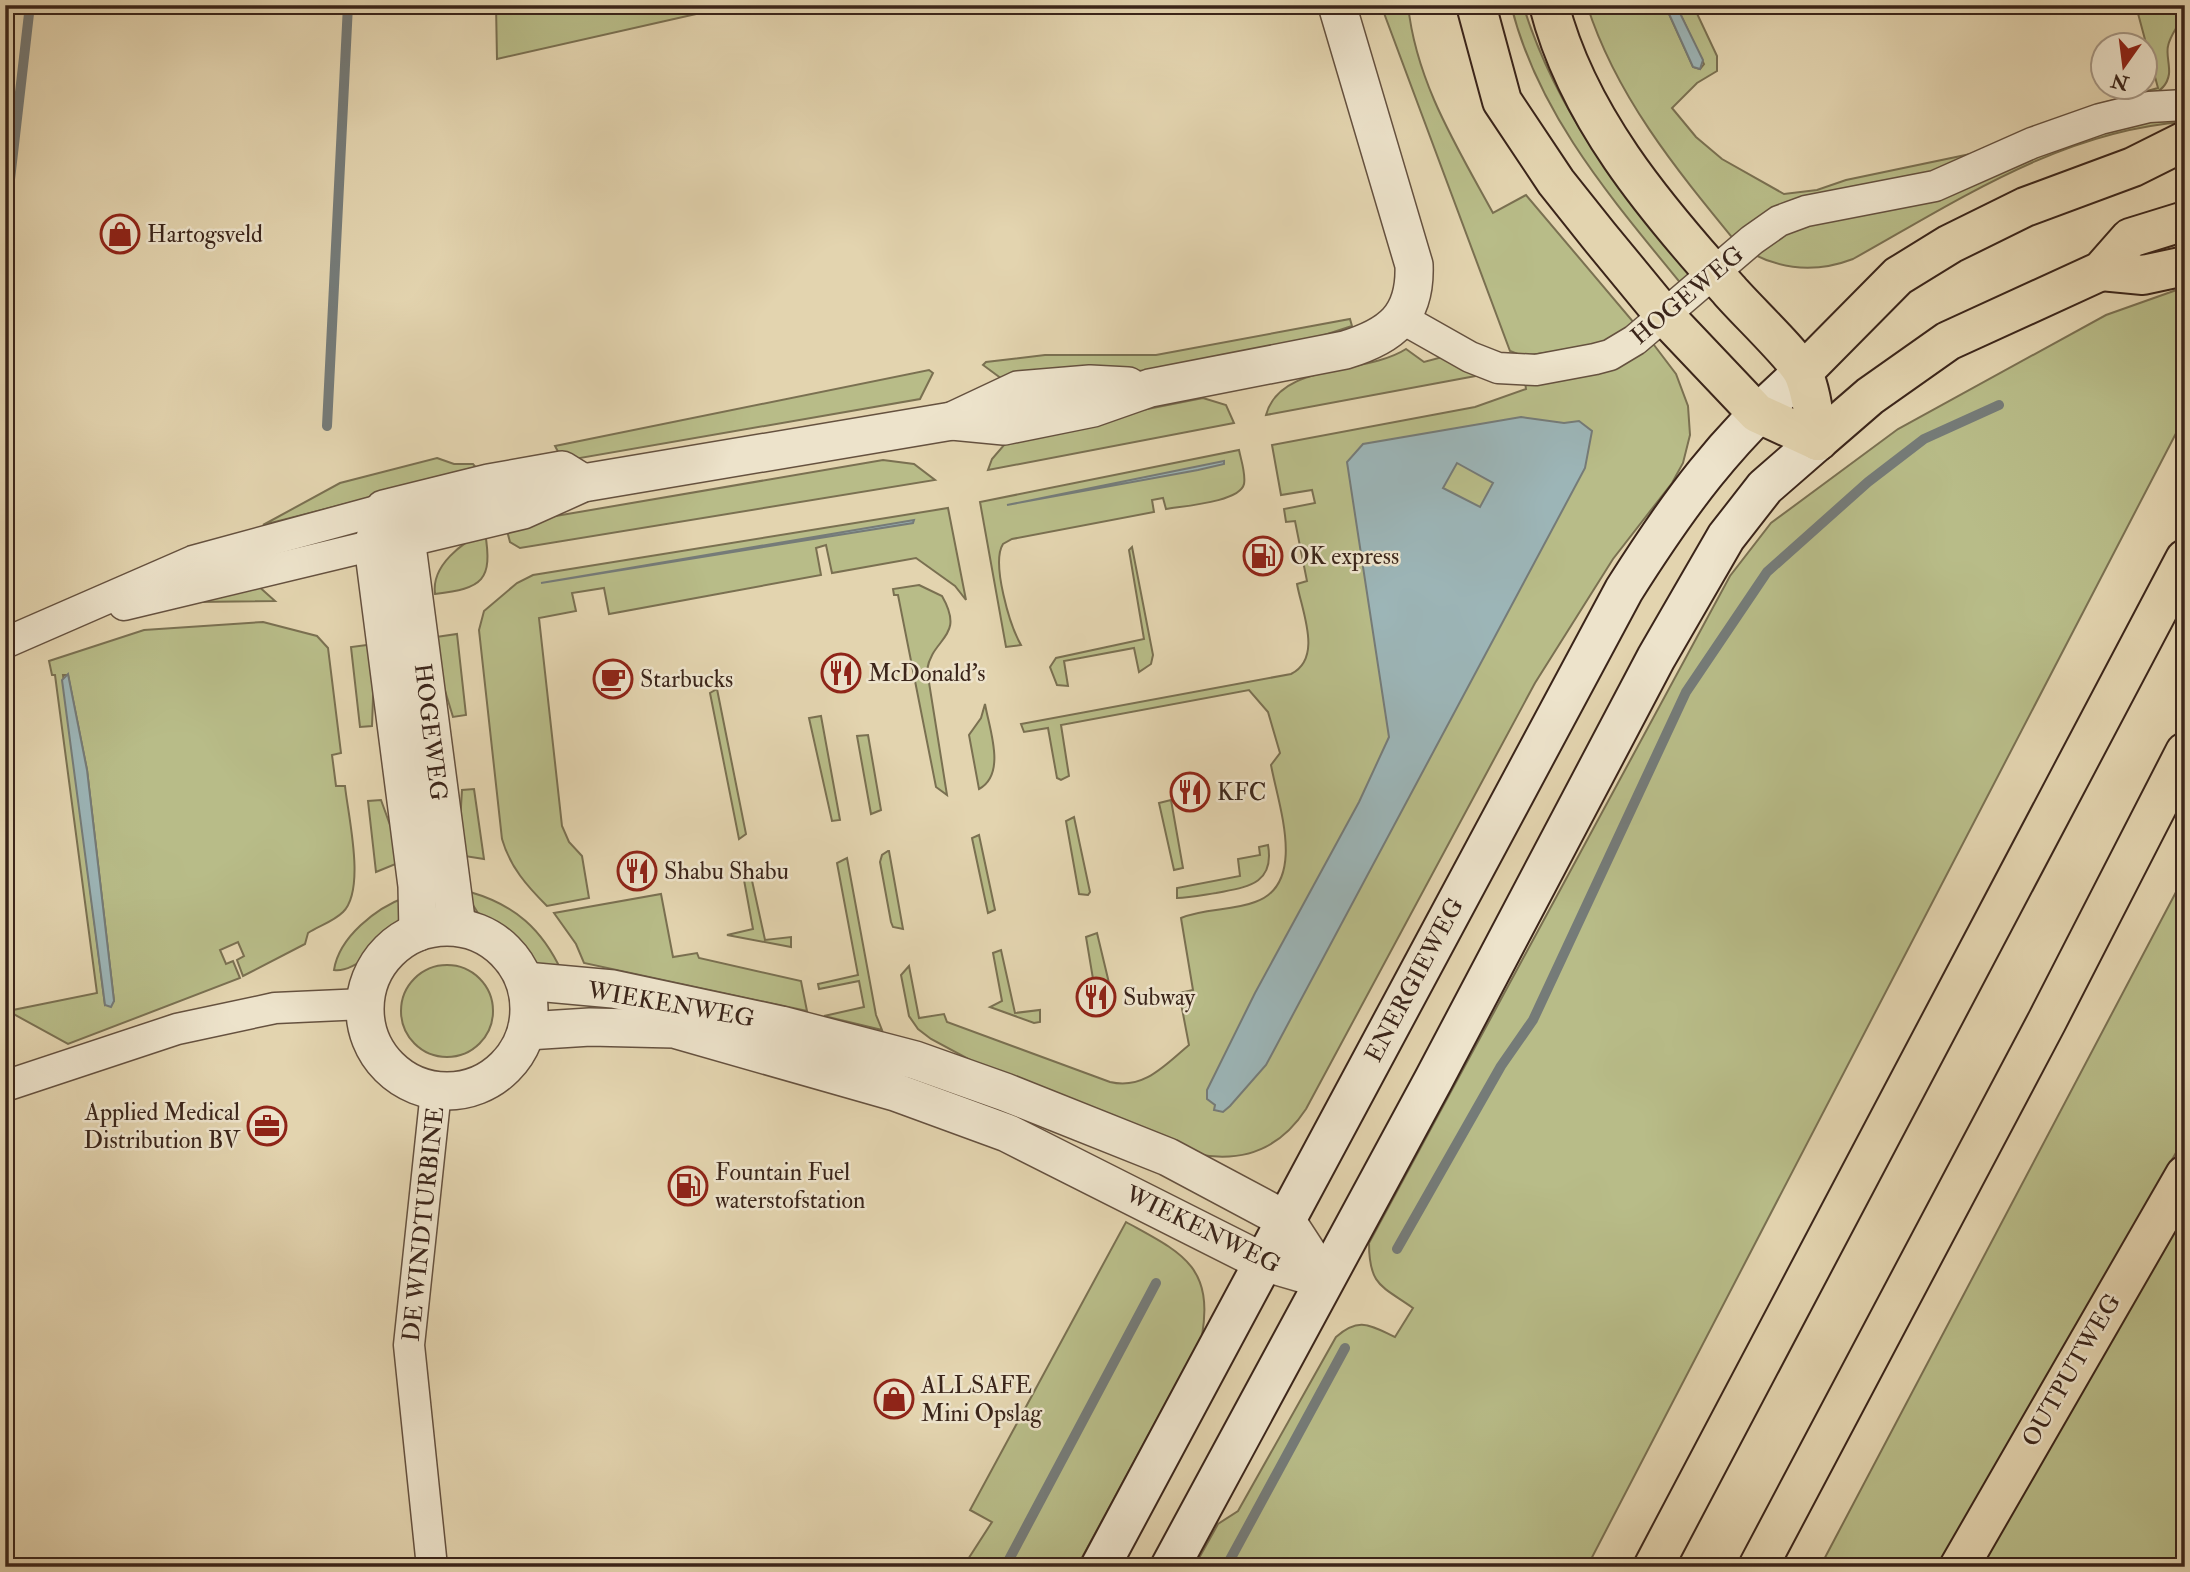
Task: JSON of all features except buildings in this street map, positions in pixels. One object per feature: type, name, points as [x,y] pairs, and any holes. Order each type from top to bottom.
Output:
[{"type":"main road","points":[[1476,5],[1503,102],[1556,182],[1664,315],[1757,413],[1818,441]]},
{"type":"main road","points":[[1549,5],[1556,33],[1591,111],[1632,174],[1713,273],[1803,372],[1818,441]]},
{"type":"main road","points":[[1757,413],[1803,372],[1898,276],[1950,244],[2025,207],[2133,167],[2185,141]]},
{"type":"main road","points":[[2133,167],[2185,172]]},
{"type":"main road","points":[[1170,1567],[1605,751],[1726,537],[1765,487],[1870,396],[1948,341],[2101,271],[2130,238],[2185,221]]},
{"type":"main road","points":[[2101,271],[2143,275],[2185,266]]},
{"type":"main road","name":"ENERGIEWEG","points":[[1100,1567],[1624,590],[1708,466],[1757,413]]},
{"type":"main road","points":[[1653,1567],[2185,559]]},
{"type":"main road","points":[[1758,1567],[2047,1021],[2185,752]]},
{"type":"main road","name":"OUTPUTWEG","points":[[1959,1567],[2185,1174]]},
{"type":"street","points":[[62,618],[195,590],[523,510],[583,483],[952,421],[1004,426],[1093,408],[1150,388],[1345,350],[1388,333],[1401,318],[1412,298],[1414,265],[1337,7]]},
{"type":"street","name":"HOGEWEG","points":[[1401,318],[1487,365],[1522,371],[1610,355],[1635,341],[1752,240],[1794,215],[1935,186],[2032,144],[2100,119],[2149,107],[2185,105]]},
{"type":"street","points":[[5,643],[193,561],[489,483],[562,470],[583,483]]},
{"type":"street","name":"HOGEWEG","points":[[384,509],[457,927]]},
{"type":"street","name":"HOGEWEG","points":[[389,541],[417,887],[418,932]]},
{"type":"street","points":[[457,927],[475,931],[498,945],[517,965],[525,981],[530,1006],[527,1031],[519,1049],[493,1078],[466,1089],[436,1091],[412,1084],[392,1071],[367,1029],[364,1004],[375,968],[386,953],[418,932],[457,927]]},
{"type":"street","name":"WIEKENWEG","points":[[525,981],[656,997],[781,1025],[915,1060],[1168,1157],[1286,1220],[1325,1280]]},
{"type":"street","points":[[5,1086],[177,1029],[275,1008],[364,1004]]},
{"type":"street","name":"WIEKENWEG","points":[[527,1031],[611,1027],[674,1029],[895,1092],[1007,1133],[1263,1262],[1325,1280]]},
{"type":"street","name":"DE WINDTURBINE","points":[[432,1567],[409,1345],[436,1091]]},
{"type":"green space","points":[[496,5],[736,5],[497,59]]},
{"type":"green space","points":[[1381,5],[1408,5],[1412,33],[1429,87],[1452,138],[1493,213],[1526,195],[1635,324],[1604,345],[1523,356],[1510,351]]},
{"type":"green space","points":[[1511,5],[1523,5],[1554,81],[1593,150],[1640,214],[1692,277],[1682,285],[1605,188],[1559,120],[1523,45]]},
{"type":"green space","points":[[1587,5],[1665,5],[1693,67],[1700,69],[1704,64],[1676,5],[1693,5],[1717,56],[1717,71],[1697,83],[1672,108],[1696,137],[1722,159],[1784,194],[1817,190],[1846,180],[1980,152],[1977,157],[1735,241],[1670,159],[1631,101],[1599,38]]},
{"type":"green space","points":[[2185,5],[2183,16],[2168,46],[2169,74],[2166,83],[2158,91],[2158,32],[2143,32],[2136,6]]},
{"type":"green space","points":[[2185,116],[2185,122],[2140,128],[2096,139],[2012,172],[1853,259],[1828,266],[1803,268],[1778,264],[1753,254],[1787,230],[2102,129]]},
{"type":"green space","points":[[2185,287],[2185,416],[1587,1567],[1194,1567],[1218,1524],[1238,1511],[1336,1337],[1351,1327],[1364,1325],[1395,1337],[1413,1308],[1379,1283],[1372,1268],[1369,1243],[1730,576],[1771,523],[1898,429],[2106,315]]},
{"type":"green space","points":[[1350,319],[1352,326],[1303,342],[1153,370],[1002,379],[983,365],[986,362],[1045,355],[1156,355]]},
{"type":"green space","points":[[1651,341],[1676,374],[1688,406],[1690,435],[1683,463],[1672,483],[1613,559],[1535,683],[1306,1109],[1296,1123],[1272,1143],[1258,1150],[1229,1156],[1196,1154],[1013,1083],[931,1039],[918,1029],[909,1016],[901,975],[909,966],[919,1018],[944,1014],[947,1022],[1110,1082],[1122,1084],[1144,1079],[1189,1045],[1179,993],[1193,990],[1181,918],[1255,902],[1271,893],[1281,878],[1286,841],[1271,765],[1280,753],[1268,712],[1249,690],[1061,725],[1069,776],[1061,780],[1057,778],[1048,728],[1024,732],[1021,724],[1291,674],[1301,667],[1306,657],[1308,634],[1297,584],[1307,581],[1295,521],[1286,522],[1284,509],[1315,503],[1312,490],[1281,495],[1272,445],[1475,407],[1526,389],[1525,382]]},
{"type":"green space","points":[[1406,349],[1424,362],[1446,356],[1481,375],[1266,415],[1274,398],[1288,386],[1326,372],[1389,357]]},
{"type":"green space","points":[[929,370],[933,373],[920,399],[563,461],[555,446]]},
{"type":"green space","points":[[1203,398],[1226,405],[1234,423],[988,470],[992,459],[1004,445],[1031,432]]},
{"type":"green space","points":[[1239,450],[1244,484],[1233,495],[1210,502],[1166,509],[1163,498],[1152,500],[1154,512],[1012,539],[1003,544],[999,565],[1003,594],[1021,645],[1006,647],[980,502]]},
{"type":"green space","points":[[437,458],[454,464],[473,464],[478,470],[263,525],[340,483]]},
{"type":"green space","points":[[883,460],[914,464],[935,480],[520,548],[510,542],[506,527],[509,524]]},
{"type":"green space","points":[[948,508],[966,600],[955,586],[916,558],[832,573],[826,545],[816,548],[821,575],[609,614],[604,588],[572,593],[576,611],[539,618],[562,826],[569,842],[582,856],[589,898],[547,906],[540,899],[514,867],[502,839],[479,630],[484,611],[517,583],[533,575]]},
{"type":"green space","points":[[485,532],[487,562],[481,579],[464,589],[435,594],[435,583],[443,564],[458,548]]},
{"type":"green space","points":[[1132,547],[1153,655],[1151,664],[1139,672],[1134,648],[1064,661],[1068,686],[1057,685],[1050,667],[1056,658],[1144,639],[1129,550]]},
{"type":"green space","points":[[256,584],[275,601],[196,602]]},
{"type":"green space","points":[[919,585],[942,596],[950,621],[949,629],[930,659],[927,670],[947,795],[936,787],[898,595],[894,595],[893,589]]},
{"type":"green space","points":[[263,622],[317,636],[328,648],[341,753],[332,755],[336,786],[345,786],[354,852],[353,887],[350,901],[343,912],[308,933],[305,944],[243,976],[237,960],[244,956],[238,942],[220,950],[226,964],[233,961],[240,978],[68,1044],[8,1011],[97,993],[55,675],[52,675],[49,661],[144,630]],"holes":[[[63,675],[68,675],[87,770],[114,1001],[105,1005]]]},
{"type":"green space","points":[[457,634],[466,715],[453,717],[429,638]]},
{"type":"green space","points":[[375,644],[372,726],[360,727],[351,647]]},
{"type":"green space","points":[[717,689],[746,834],[739,839],[710,693]]},
{"type":"green space","points":[[985,704],[994,762],[987,782],[979,789],[969,735],[981,718]]},
{"type":"green space","points":[[821,716],[840,820],[832,821],[809,718]]},
{"type":"green space","points":[[868,735],[881,810],[871,814],[857,736]]},
{"type":"green space","points":[[474,789],[484,859],[458,855],[462,790]]},
{"type":"green space","points":[[381,800],[403,861],[376,872],[368,801]]},
{"type":"green space","points":[[1171,800],[1183,868],[1174,870],[1159,803]]},
{"type":"green space","points":[[1074,817],[1090,892],[1088,895],[1079,894],[1066,821]]},
{"type":"green space","points":[[979,835],[995,910],[988,913],[972,838]]},
{"type":"green space","points":[[1268,845],[1267,869],[1256,882],[1227,891],[1177,898],[1177,888],[1240,876],[1238,859],[1260,855],[1259,847]]},
{"type":"green space","points":[[889,851],[903,929],[893,927],[891,922],[880,862],[882,855]]},
{"type":"green space","points":[[847,858],[876,1015],[882,1030],[824,1016],[864,1007],[859,981],[819,989],[818,984],[858,975],[837,863]]},
{"type":"green space","points":[[2185,875],[2185,1137],[1938,1567],[1820,1567]]},
{"type":"green space","points":[[751,876],[765,940],[791,937],[791,947],[727,935],[753,929],[744,880]]},
{"type":"green space","points":[[470,892],[501,904],[525,921],[546,943],[562,972],[543,969],[532,962],[478,913],[471,902]]},
{"type":"green space","points":[[661,894],[673,957],[697,953],[699,958],[801,981],[807,1011],[584,963],[576,944],[554,913]]},
{"type":"green space","points":[[406,897],[397,925],[378,948],[351,967],[334,970],[337,958],[351,935],[371,916]]},
{"type":"green space","points":[[1097,933],[1109,983],[1094,985],[1086,937]]},
{"type":"green space","points":[[1001,950],[1015,1013],[1040,1010],[1040,1022],[1034,1023],[990,1007],[1002,1001],[993,953]]},
{"type":"green space","points":[[447,965],[465,968],[480,978],[490,993],[493,1011],[490,1029],[480,1044],[465,1054],[447,1057],[429,1054],[414,1044],[404,1029],[401,1011],[404,993],[414,978],[429,968]]},
{"type":"green space","points":[[2185,1212],[2185,1567],[1980,1567]]},
{"type":"green space","points":[[1126,1222],[1162,1242],[1189,1264],[1203,1292],[1202,1336],[1077,1567],[963,1567],[992,1522],[970,1510]]},
{"type":"water","points":[[1665,5],[1676,5],[1703,60],[1700,69],[1693,67]]},
{"type":"water","points":[[1521,417],[1564,423],[1579,421],[1592,431],[1585,468],[1266,1065],[1223,1112],[1214,1110],[1215,1105],[1207,1099],[1207,1090],[1255,993],[1359,802],[1389,737],[1347,462],[1363,444]],"holes":[[[1457,463],[1493,483],[1480,507],[1443,488]]]},
{"type":"water","points":[[1224,461],[1224,464],[1198,470],[1007,505]]},
{"type":"water","points":[[914,520],[913,523],[541,583]]},
{"type":"water","points":[[68,674],[87,770],[114,1001],[111,1007],[105,1005],[62,680]]},
{"type":"waterway","points":[[5,223],[30,5]]},
{"type":"waterway","points":[[327,426],[348,5]]},
{"type":"waterway","points":[[1397,1249],[1501,1066],[1533,1020],[1686,692],[1767,572],[1868,482],[1924,439],[1999,405]]},
{"type":"waterway","points":[[1005,1567],[1156,1283]]},
{"type":"waterway","points":[[1226,1567],[1345,1348]]},
{"type":"place","name":"Hartogsveld","points":[[120,234]]},
{"type":"place","name":"OK express","points":[[1263,556]]},
{"type":"place","name":"McDonald's","points":[[841,673]]},
{"type":"place","name":"Starbucks","points":[[613,679]]},
{"type":"place","name":"KFC","points":[[1190,792]]},
{"type":"place","name":"Shabu Shabu","points":[[637,871]]},
{"type":"place","name":"Subway","points":[[1096,997]]},
{"type":"place","name":"Applied Medical Distribution BV","points":[[267,1126]]},
{"type":"place","name":"Fountain Fuel waterstofstation","points":[[688,1186]]},
{"type":"place","name":"ALLSAFE Mini Opslag","points":[[894,1399]]}]
